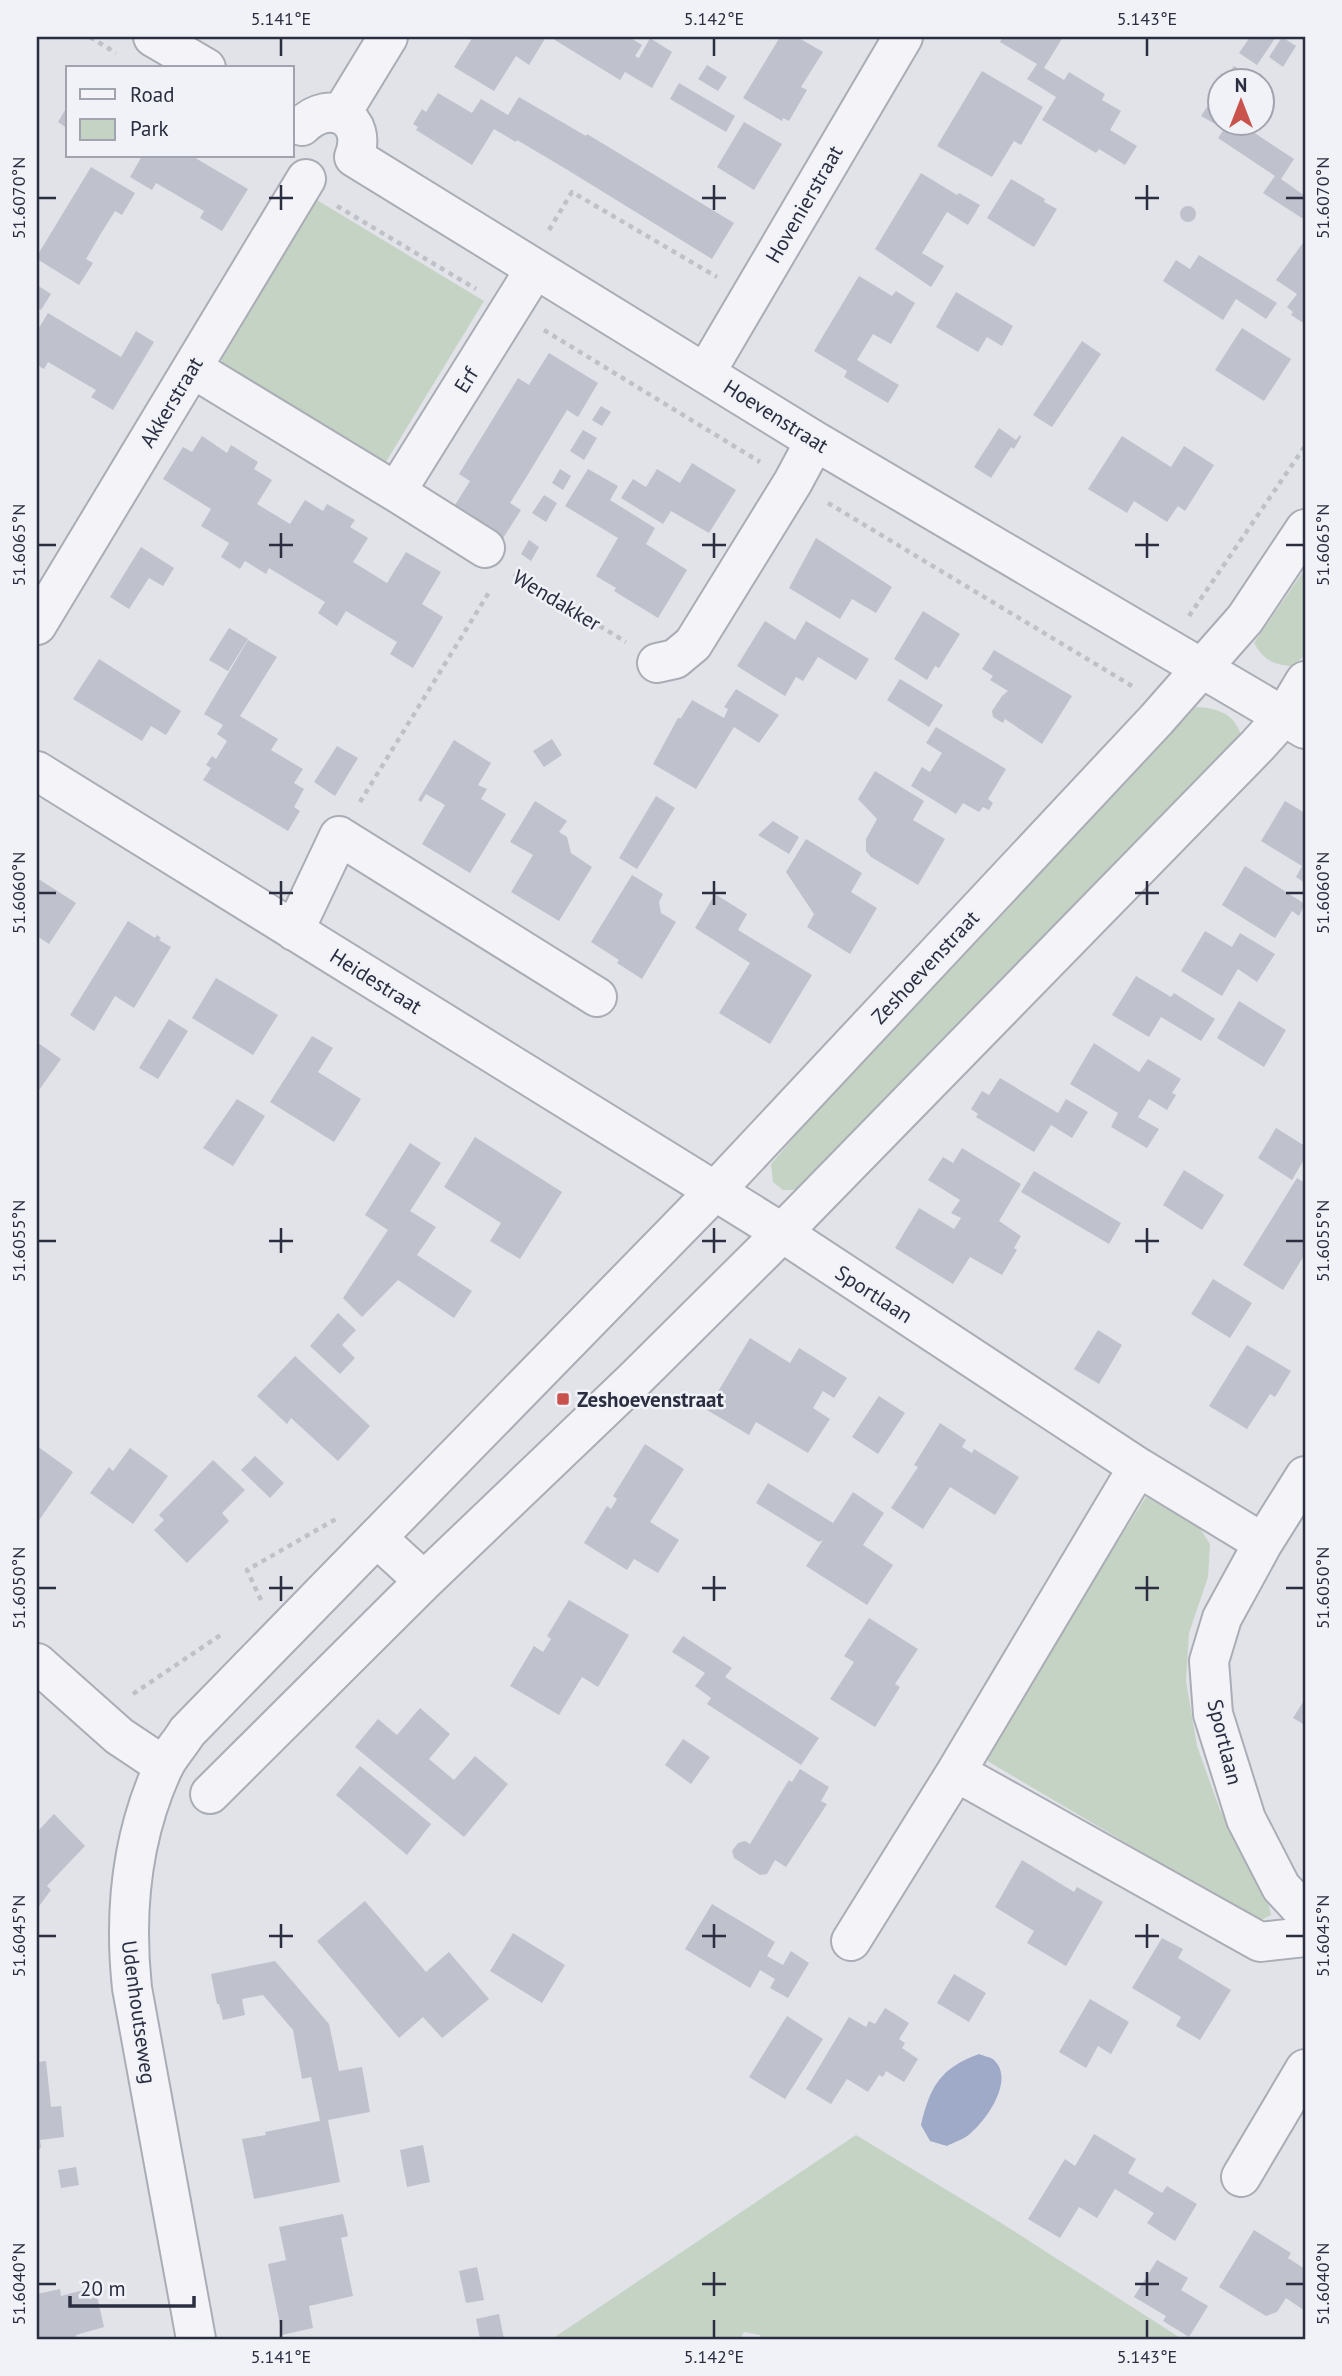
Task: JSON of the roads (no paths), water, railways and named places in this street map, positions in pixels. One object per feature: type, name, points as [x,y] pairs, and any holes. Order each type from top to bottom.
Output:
[{"type":"street","points":[[153,37],[203,66]]},
{"type":"street","points":[[341,114],[388,37]]},
{"type":"street","name":"Hovenierstraat","points":[[706,372],[903,37]]},
{"type":"street","points":[[326,111],[341,114],[350,120],[357,132],[358,145],[354,157],[345,167],[333,171],[320,170],[309,164],[300,153],[297,123],[326,111]]},
{"type":"street","name":"Hoevenstraat","points":[[354,157],[815,441],[1295,723]]},
{"type":"street","name":"Akkerstraat","points":[[37,625],[306,179]]},
{"type":"street","name":"Erf","points":[[396,492],[535,269]]},
{"type":"street","points":[[192,368],[396,492],[495,565]]},
{"type":"street","points":[[657,663],[676,659],[693,644],[793,482],[815,441]]},
{"type":"street","name":"Zeshoevenstraat","points":[[164,1766],[187,1732],[714,1192],[1202,669],[1245,619],[1305,529]]},
{"type":"street","points":[[210,1794],[424,1581],[633,1381],[1295,723],[1305,681]]},
{"type":"street","name":"Heidestraat","points":[[37,771],[714,1192]]},
{"type":"street","points":[[293,930],[340,836],[597,997]]},
{"type":"street","name":"Sportlaan","points":[[714,1192],[781,1232],[1138,1467],[1263,1542],[1222,1618],[1209,1661],[1213,1714],[1246,1819],[1281,1887],[1305,1913]]},
{"type":"street","points":[[851,1941],[956,1772],[1138,1467]]},
{"type":"street","points":[[1263,1542],[1305,1476]]},
{"type":"street","points":[[377,1538],[424,1581]]},
{"type":"street","points":[[37,1663],[98,1718],[164,1766]]},
{"type":"street","name":"Udenhoutseweg","points":[[164,1766],[137,1851],[129,1892],[128,1940],[132,1988],[196,2339]]},
{"type":"street","points":[[956,1772],[1260,1942],[1305,1937]]},
{"type":"street","points":[[1241,2177],[1305,2068]]},
{"type":"water","points":[[979,2054],[993,2059],[1000,2068],[1000,2088],[991,2109],[963,2139],[947,2146],[930,2141],[921,2125],[933,2090],[946,2073]]},
{"type":"place","name":"Zeshoevenstraat","points":[[563,1399]]}]
